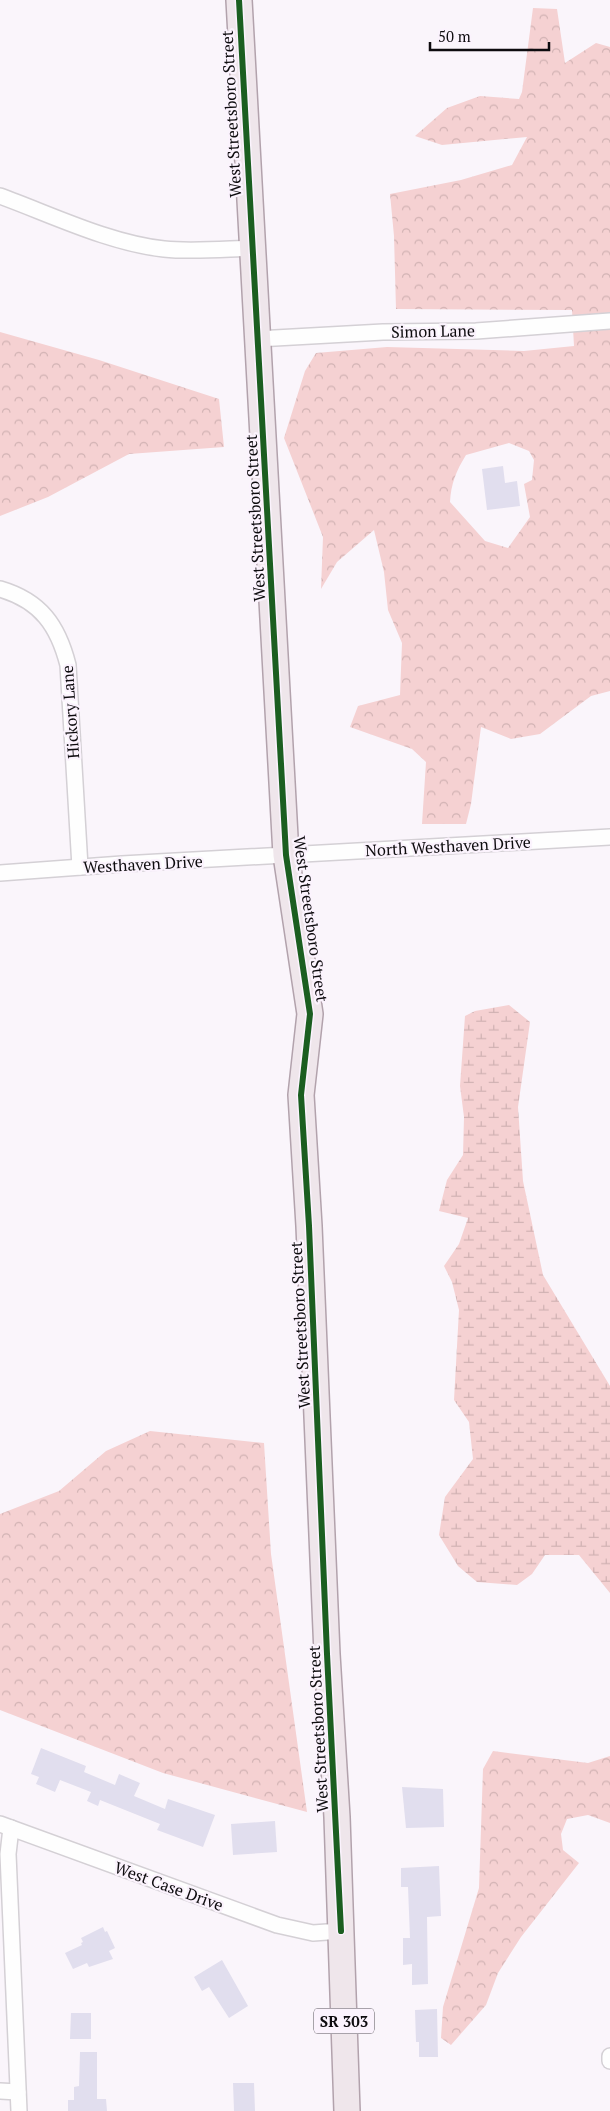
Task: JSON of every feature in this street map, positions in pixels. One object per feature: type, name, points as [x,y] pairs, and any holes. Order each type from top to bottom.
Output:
[{"type":"main road","name":"West Streetsboro Street","points":[[239,0],[286,855],[310,1014],[301,1095],[309,1226],[326,1638],[341,1931],[347,2111]]},
{"type":"street","points":[[0,196],[123,241],[146,246],[166,249],[252,248]]},
{"type":"street","name":"Simon Lane","points":[[257,339],[383,332],[476,331],[610,321]]},
{"type":"street","name":"Hickory Lane","points":[[0,589],[14,593],[34,605],[52,623],[62,642],[68,665],[80,867]]},
{"type":"street","name":"North Westhaven Drive","points":[[286,855],[610,837]]},
{"type":"street","name":"Westhaven Drive","points":[[0,873],[286,855]]},
{"type":"street","points":[[5,1826],[8,1854],[19,2111]]},
{"type":"street","name":"West Case Drive","points":[[5,1826],[277,1925],[313,1933],[341,1931]]},
{"type":"street","points":[[610,2056],[610,2061]]},
{"type":"street","points":[[0,2091],[18,2092]]},
{"type":"green space","points":[[533,8],[557,9],[565,63],[596,43],[610,47],[610,691],[591,696],[540,734],[511,739],[481,727],[471,804],[466,824],[422,824],[426,762],[412,749],[350,727],[358,706],[400,695],[402,643],[388,610],[384,572],[374,530],[337,562],[321,589],[323,537],[284,438],[305,371],[316,353],[387,347],[524,351],[574,346],[572,310],[396,309],[394,236],[390,194],[461,180],[512,165],[527,137],[442,145],[415,136],[447,108],[480,96],[519,99],[522,92]],"holes":[[[509,443],[529,451],[534,460],[532,480],[524,484],[530,517],[508,548],[485,541],[450,502],[453,483],[459,467],[466,455]]]},
{"type":"green space","points":[[0,332],[99,360],[219,399],[224,447],[129,454],[48,497],[0,516]]},
{"type":"green space","points":[[509,1005],[530,1022],[518,1107],[523,1181],[543,1275],[610,1386],[610,1593],[579,1555],[545,1555],[532,1574],[517,1585],[477,1582],[458,1566],[439,1535],[445,1497],[473,1459],[469,1422],[454,1400],[459,1310],[452,1282],[444,1266],[459,1244],[468,1218],[439,1211],[447,1180],[463,1155],[464,1117],[460,1086],[465,1016],[475,1011]]},
{"type":"green space","points":[[150,1431],[264,1443],[271,1554],[307,1812],[163,1773],[0,1710],[0,1514],[59,1491],[106,1451]]},
{"type":"green space","points":[[493,1751],[588,1763],[610,1756],[610,1823],[588,1815],[567,1819],[561,1834],[563,1850],[579,1863],[521,1937],[498,1973],[486,2005],[451,2045],[441,2038],[443,2007],[479,1888],[483,1769]]},
{"type":"building","points":[[503,466],[505,483],[517,481],[520,506],[487,510],[482,469]]},
{"type":"building","points":[[41,1748],[86,1766],[84,1772],[115,1785],[119,1774],[140,1783],[134,1796],[165,1809],[168,1799],[215,1815],[203,1847],[157,1830],[160,1824],[100,1800],[98,1806],[87,1801],[91,1792],[60,1780],[55,1792],[36,1784],[39,1777],[31,1774]]},
{"type":"building","points":[[402,1787],[443,1789],[444,1827],[406,1828]]},
{"type":"building","points":[[275,1821],[277,1852],[233,1855],[231,1824]]},
{"type":"building","points":[[439,1866],[441,1916],[427,1917],[428,1984],[412,1985],[412,1964],[403,1965],[403,1938],[410,1938],[408,1887],[401,1887],[401,1868]]},
{"type":"building","points":[[103,1927],[115,1948],[109,1951],[113,1959],[89,1967],[87,1963],[73,1969],[65,1953],[82,1945],[81,1938]]},
{"type":"building","points":[[222,1960],[248,2006],[229,2018],[209,1987],[202,1991],[194,1977]]},
{"type":"building","points":[[437,2009],[438,2057],[419,2057],[419,2042],[416,2042],[415,2010]]},
{"type":"building","points":[[71,2013],[91,2013],[91,2039],[70,2039]]},
{"type":"building","points":[[80,2052],[97,2052],[97,2099],[106,2099],[107,2111],[68,2111],[68,2100],[74,2100],[74,2087],[79,2086]]},
{"type":"building","points":[[233,2083],[254,2083],[255,2111],[234,2111]]},
{"type":"cycle path","points":[[239,0],[286,855],[310,1014],[301,1095],[309,1226],[341,1931]]}]
